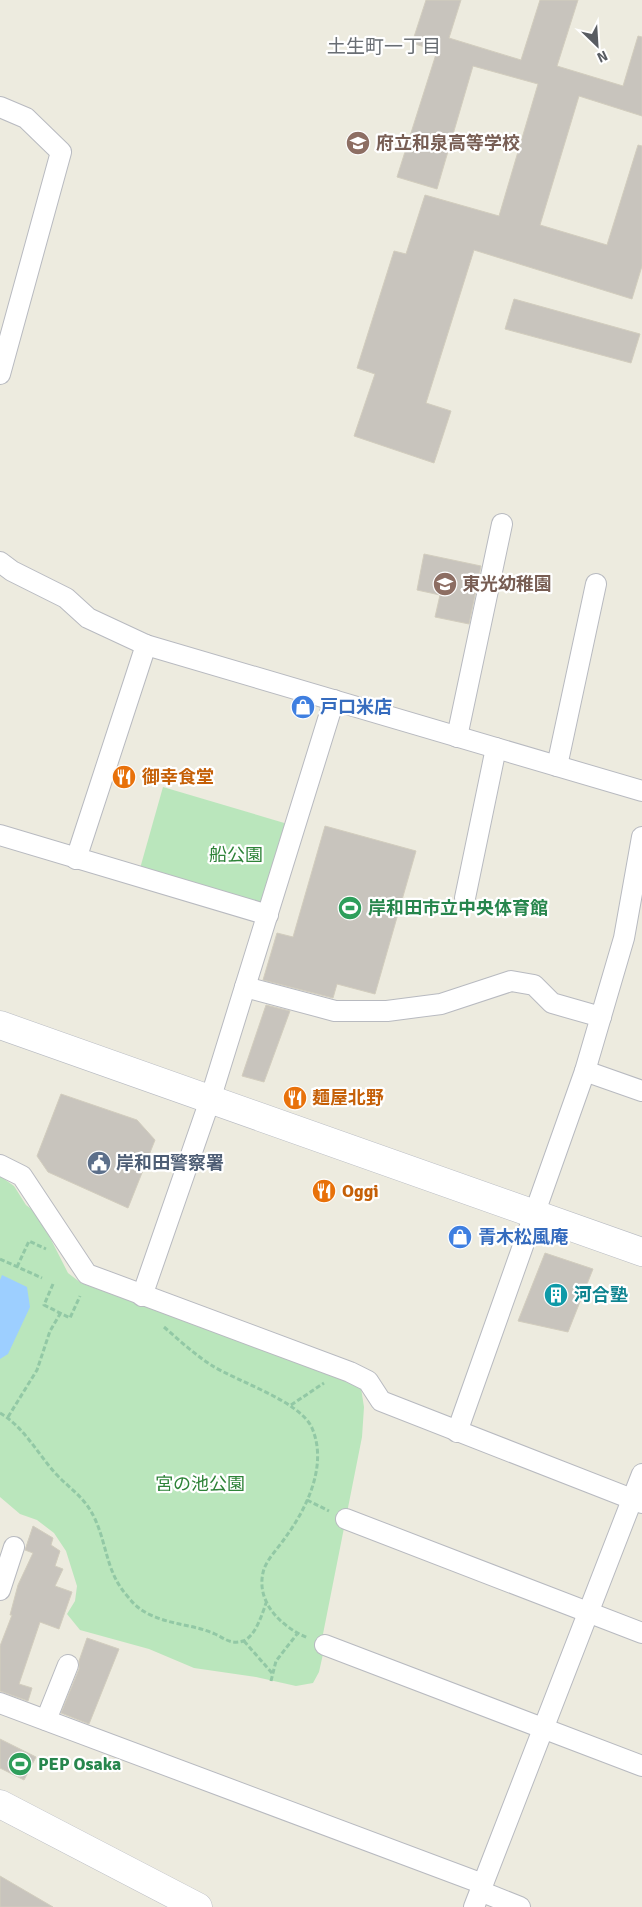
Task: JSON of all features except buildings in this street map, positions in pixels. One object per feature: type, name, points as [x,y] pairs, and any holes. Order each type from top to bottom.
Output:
[{"type":"street","points":[[0,107],[26,118],[61,152],[0,374]]},
{"type":"street","points":[[457,737],[502,524]]},
{"type":"street","points":[[0,562],[12,571],[66,598],[88,618],[146,645],[642,791]]},
{"type":"street","points":[[557,766],[596,584]]},
{"type":"street","points":[[76,858],[146,645]]},
{"type":"street","points":[[142,1296],[210,1100],[334,700]]},
{"type":"street","points":[[465,898],[496,748]]},
{"type":"street","points":[[0,835],[268,915]]},
{"type":"street","points":[[458,1432],[533,1214],[585,1071],[624,938],[642,837]]},
{"type":"street","points":[[245,987],[335,1011],[387,1011],[441,1004],[511,981],[534,985],[552,1003],[601,1017]]},
{"type":"street","points":[[0,1025],[642,1252]]},
{"type":"street","points":[[585,1071],[642,1091]]},
{"type":"street","points":[[0,1165],[22,1176],[87,1274],[142,1296],[197,1313],[335,1366],[368,1381],[381,1401],[637,1501]]},
{"type":"street","points":[[479,1894],[589,1612],[637,1501],[642,1474]]},
{"type":"street","points":[[346,1519],[642,1633]]},
{"type":"street","points":[[0,1590],[14,1547]]},
{"type":"street","points":[[325,1645],[642,1766]]},
{"type":"street","points":[[46,1720],[68,1665]]},
{"type":"street","points":[[0,1702],[479,1894],[520,1907]]},
{"type":"street","points":[[0,1804],[198,1907]]},
{"type":"path","points":[[17,1267],[29,1242],[53,1253]]},
{"type":"path","points":[[0,1259],[42,1278]]},
{"type":"path","points":[[53,1284],[44,1306],[60,1314],[70,1318],[80,1296]]},
{"type":"path","points":[[8,1417],[37,1370],[50,1331],[60,1314]]},
{"type":"path","points":[[164,1327],[209,1364],[234,1379],[291,1406],[304,1415],[316,1442],[315,1480],[307,1500],[287,1535],[265,1567],[262,1580],[266,1603],[282,1623],[297,1634],[325,1645]]},
{"type":"path","points":[[291,1406],[323,1383],[335,1366]]},
{"type":"path","points":[[0,1412],[8,1417],[34,1445],[56,1474],[77,1492],[86,1504],[101,1533],[112,1575],[141,1610],[160,1619],[202,1629],[230,1642],[244,1641],[253,1632],[266,1603]]},
{"type":"path","points":[[307,1500],[346,1519]]},
{"type":"path","points":[[271,1681],[272,1673],[283,1650],[297,1634]]},
{"type":"path","points":[[244,1641],[272,1673]]},
{"type":"green space","name":"船公園","points":[[163,787],[291,825],[265,909],[139,872]]},
{"type":"green space","name":"宮の池公園","points":[[0,1176],[14,1186],[26,1205],[38,1214],[68,1273],[81,1283],[343,1378],[361,1388],[364,1407],[362,1437],[323,1634],[327,1636],[319,1672],[313,1683],[296,1686],[256,1677],[194,1668],[149,1649],[80,1630],[67,1614],[75,1601],[77,1586],[66,1551],[54,1533],[37,1520],[20,1514],[0,1497]]},
{"type":"water","points":[[2,1275],[27,1287],[30,1307],[8,1354],[0,1359],[0,1280]]},
{"type":"place","name":"府立和泉高等学校","points":[[358,143]]},
{"type":"place","name":"東光幼稚園","points":[[445,584]]},
{"type":"place","name":"戸口米店","points":[[303,707]]},
{"type":"place","name":"御幸食堂","points":[[124,777]]},
{"type":"place","name":"岸和田市立中央体育館","points":[[350,908]]},
{"type":"place","name":"麺屋北野","points":[[295,1098]]},
{"type":"place","name":"岸和田警察署","points":[[99,1163]]},
{"type":"place","name":"Oggi","points":[[324,1191]]},
{"type":"place","name":"青木松風庵","points":[[460,1237]]},
{"type":"place","name":"河合塾","points":[[556,1295]]},
{"type":"place","name":"PEP Osaka","points":[[20,1764]]},
{"type":"district","name":"土生町一丁目","points":[[384,47]]}]
